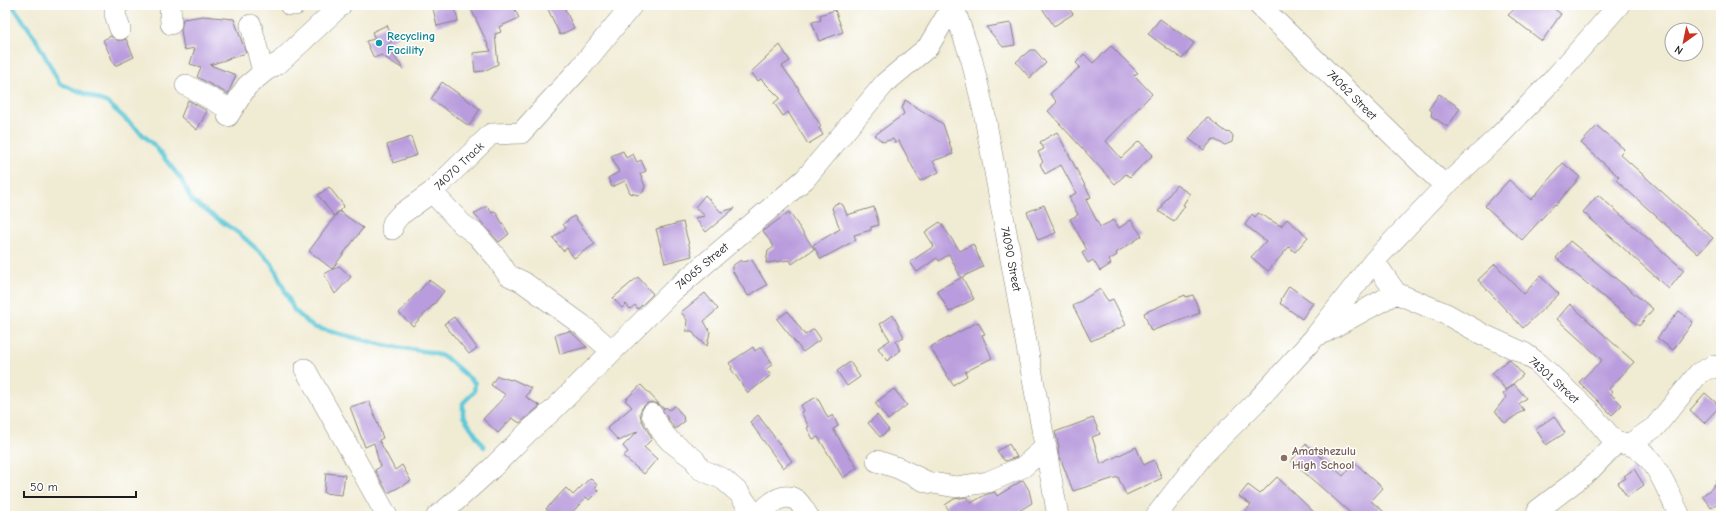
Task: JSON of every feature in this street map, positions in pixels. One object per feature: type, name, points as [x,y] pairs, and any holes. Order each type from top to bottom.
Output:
[{"type":"street","points":[[118,5],[116,6],[116,14],[120,29]]},
{"type":"street","name":"74070 Track","points":[[392,229],[393,223],[400,215],[432,192],[490,134],[521,133],[582,67],[632,5]]},
{"type":"street","name":"74065 Street","points":[[437,516],[492,468],[673,290],[805,179],[885,83],[928,47],[953,5]]},
{"type":"street","name":"74090 Street","points":[[953,5],[972,61],[984,112],[1058,516]]},
{"type":"street","name":"74062 Street","points":[[1259,5],[1445,186]]},
{"type":"street","points":[[1156,516],[1203,455],[1256,402],[1314,338],[1374,261],[1445,186],[1498,137],[1552,81],[1619,5]]},
{"type":"street","points":[[186,85],[229,113],[247,86],[263,72],[280,62],[335,6]]},
{"type":"street","points":[[251,25],[263,72]]},
{"type":"street","points":[[432,192],[462,224],[477,235],[496,257],[508,275],[523,282],[582,325],[612,351]]},
{"type":"street","points":[[1314,338],[1396,293],[1374,261]]},
{"type":"street","name":"74301 Street","points":[[1396,293],[1446,314],[1484,335],[1524,353],[1538,363],[1623,444],[1653,463],[1663,477],[1668,493],[1680,516]]},
{"type":"street","points":[[1536,516],[1538,510],[1623,444],[1655,427],[1699,373],[1713,366],[1721,369]]},
{"type":"street","points":[[305,369],[387,516]]},
{"type":"street","points":[[652,414],[662,432],[670,441],[694,459],[700,469],[723,479],[739,492],[756,516],[774,500],[786,497],[797,500],[808,516]]},
{"type":"street","points":[[877,461],[898,468],[927,482],[956,487],[988,482],[1023,467],[1046,447]]},
{"type":"building","points":[[437,5],[454,5],[458,21],[437,26],[433,8],[437,7]]},
{"type":"building","points":[[481,5],[513,5],[519,18],[499,27],[501,32],[495,34],[498,64],[484,71],[475,72],[473,53],[491,51],[471,9]]},
{"type":"building","points":[[546,5],[563,5],[574,28],[560,35]]},
{"type":"building","points":[[1040,5],[1066,5],[1073,14],[1054,26]]},
{"type":"building","points":[[1519,5],[1549,5],[1561,14],[1542,41],[1508,15]]},
{"type":"building","points":[[835,10],[843,32],[819,41],[812,22],[821,20],[820,15]]},
{"type":"building","points":[[203,16],[234,19],[246,53],[210,65],[236,75],[228,94],[197,77],[201,67],[190,64],[195,48],[184,50],[181,30],[183,19]]},
{"type":"building","points":[[1160,19],[1194,43],[1182,59],[1148,34]]},
{"type":"building","points":[[1011,23],[1015,45],[1003,47],[986,27]]},
{"type":"building","name":"Recycling Facility","points":[[387,25],[391,36],[400,34],[387,45],[403,69],[381,55],[374,58],[366,41],[375,39],[372,32]]},
{"type":"building","points":[[111,36],[118,41],[126,39],[134,57],[115,66],[103,40]]},
{"type":"building","points":[[780,45],[790,61],[782,66],[799,89],[798,90],[821,126],[819,128],[823,135],[808,144],[788,112],[783,116],[774,103],[780,98],[761,79],[758,81],[751,72]]},
{"type":"building","points":[[1111,46],[1138,73],[1134,75],[1152,94],[1106,141],[1121,158],[1139,141],[1153,155],[1130,177],[1126,174],[1115,184],[1048,111],[1057,102],[1050,94],[1080,67],[1076,63],[1084,54],[1093,63]]},
{"type":"building","points":[[1030,50],[1035,50],[1046,63],[1030,78],[1016,62]]},
{"type":"building","points":[[442,82],[480,109],[469,126],[431,99]]},
{"type":"building","points":[[1439,94],[1460,108],[1448,127],[1431,116],[1432,111],[1429,109]]},
{"type":"building","points":[[188,100],[207,111],[197,130],[181,117]]},
{"type":"building","points":[[905,100],[943,124],[953,154],[933,161],[939,172],[920,181],[899,141],[895,143],[893,139],[883,142],[875,135],[904,114],[902,109]]},
{"type":"building","points":[[1207,117],[1226,132],[1231,133],[1233,136],[1232,142],[1225,145],[1213,139],[1204,150],[1189,139]]},
{"type":"building","points":[[1597,126],[1624,149],[1620,154],[1713,238],[1698,254],[1616,180],[1619,177],[1581,143]]},
{"type":"building","points":[[1057,132],[1091,197],[1086,200],[1100,227],[1114,220],[1119,228],[1131,220],[1142,236],[1116,253],[1117,255],[1109,260],[1111,264],[1100,271],[1093,260],[1088,263],[1082,253],[1087,250],[1070,219],[1078,215],[1069,197],[1076,193],[1061,165],[1045,174],[1040,164],[1043,162],[1038,152],[1044,149],[1040,142]]},
{"type":"building","points":[[411,137],[417,155],[393,163],[387,145]]},
{"type":"building","points":[[623,151],[626,158],[633,154],[637,162],[641,160],[646,171],[640,174],[645,186],[643,192],[638,195],[630,193],[625,181],[612,187],[608,178],[619,172],[611,156]]},
{"type":"building","points":[[1563,163],[1580,177],[1556,205],[1555,204],[1522,240],[1485,206],[1509,180],[1531,200]]},
{"type":"building","points":[[1176,185],[1190,194],[1183,205],[1185,206],[1174,221],[1158,211],[1163,207],[1162,205]]},
{"type":"building","points":[[329,187],[344,206],[334,216],[318,195]]},
{"type":"building","points":[[705,195],[721,212],[735,208],[706,232],[695,218],[705,216],[695,207]]},
{"type":"building","points":[[1598,195],[1684,270],[1669,289],[1583,212]]},
{"type":"building","points":[[839,203],[843,205],[847,215],[874,207],[879,225],[871,227],[871,230],[854,235],[856,240],[821,259],[813,245],[840,229],[832,208],[835,204]]},
{"type":"building","points":[[1044,205],[1056,233],[1038,240],[1027,212]]},
{"type":"building","points":[[487,206],[492,213],[495,211],[509,234],[499,242],[474,214]]},
{"type":"building","points":[[339,211],[363,228],[332,269],[309,251]]},
{"type":"building","points":[[789,212],[814,249],[792,264],[790,260],[766,263],[768,251],[774,247],[763,231]]},
{"type":"building","points":[[1258,213],[1281,226],[1287,219],[1308,237],[1295,252],[1289,247],[1268,271],[1251,257],[1266,241],[1245,225],[1252,214],[1255,217]]},
{"type":"building","points":[[574,216],[595,244],[574,258],[567,248],[563,251],[553,238],[566,228],[563,224]]},
{"type":"building","points":[[683,222],[692,256],[665,263],[656,229]]},
{"type":"building","points":[[940,222],[960,251],[973,244],[983,267],[962,277],[974,299],[949,312],[937,290],[961,278],[949,254],[939,261],[937,258],[917,272],[910,262],[934,246],[925,232]]},
{"type":"building","points":[[1570,241],[1653,309],[1639,326],[1556,258]]},
{"type":"building","points":[[741,260],[743,262],[752,260],[767,285],[748,296],[732,270],[732,266]]},
{"type":"building","points":[[1495,264],[1524,294],[1540,276],[1559,294],[1523,328],[1478,280]]},
{"type":"building","points":[[339,266],[351,277],[335,294],[324,274]]},
{"type":"building","points":[[638,277],[653,294],[638,309],[635,305],[630,309],[626,304],[622,308],[613,298]]},
{"type":"building","points":[[429,280],[444,291],[413,326],[399,313]]},
{"type":"building","points":[[1289,286],[1313,303],[1302,319],[1280,303]]},
{"type":"building","points":[[1100,289],[1108,301],[1113,299],[1126,325],[1091,341],[1073,306]]},
{"type":"building","points":[[705,293],[718,309],[704,321],[710,332],[707,346],[697,338],[692,331],[686,331],[687,320],[681,312]]},
{"type":"building","points":[[1185,295],[1186,297],[1193,295],[1200,313],[1151,331],[1144,313]]},
{"type":"building","points":[[1570,304],[1634,362],[1609,389],[1612,392],[1611,394],[1622,405],[1612,415],[1579,382],[1602,360],[1557,319]]},
{"type":"building","points":[[788,311],[805,335],[814,329],[821,339],[803,352],[777,319]]},
{"type":"building","points":[[1679,311],[1693,322],[1673,350],[1657,338]]},
{"type":"building","points":[[893,315],[904,337],[896,341],[900,351],[887,361],[878,348],[890,340],[880,324]]},
{"type":"building","points":[[454,317],[477,348],[469,354],[444,324]]},
{"type":"building","points":[[978,322],[985,334],[982,335],[992,358],[965,372],[967,376],[953,385],[930,347]]},
{"type":"building","points":[[570,331],[587,347],[560,354],[555,335]]},
{"type":"building","points":[[753,347],[755,351],[761,347],[773,364],[766,369],[771,375],[748,393],[731,369],[732,367],[729,363]]},
{"type":"building","points":[[1509,359],[1523,375],[1506,390],[1492,373]]},
{"type":"building","points":[[850,362],[860,377],[847,386],[837,371]]},
{"type":"building","points":[[497,376],[512,379],[531,388],[526,397],[540,406],[520,423],[512,418],[498,433],[483,419],[506,395],[491,385]]},
{"type":"building","points":[[1514,384],[1526,398],[1519,404],[1524,410],[1505,423],[1495,411],[1506,397],[1503,394]]},
{"type":"building","points":[[641,385],[664,409],[666,407],[669,410],[675,406],[683,416],[684,422],[675,429],[658,404],[652,402],[646,404],[642,408],[640,413],[641,419],[652,439],[644,447],[657,459],[644,474],[623,456],[628,452],[623,446],[638,431],[619,441],[607,428],[632,407],[625,400]]},
{"type":"building","points":[[894,389],[907,405],[888,420],[875,403]]},
{"type":"building","points":[[1705,393],[1720,406],[1704,423],[1690,410]]},
{"type":"building","points":[[817,397],[828,418],[833,415],[838,426],[833,429],[857,468],[843,478],[818,437],[813,439],[807,428],[809,427],[801,412],[804,411],[801,405]]},
{"type":"building","points":[[369,401],[383,438],[379,440],[395,470],[402,465],[411,481],[388,493],[375,470],[380,467],[374,443],[365,447],[350,407]]},
{"type":"building","points":[[758,415],[792,461],[783,468],[750,422]]},
{"type":"building","points":[[877,415],[889,430],[880,437],[868,423]]},
{"type":"building","points":[[1554,416],[1565,433],[1546,445],[1536,429]]},
{"type":"building","points":[[1093,418],[1100,434],[1092,437],[1101,464],[1136,447],[1144,465],[1154,460],[1162,478],[1126,495],[1118,477],[1073,491],[1058,452],[1059,447],[1055,432]]},
{"type":"building","points":[[1009,444],[1017,457],[1005,461],[997,451]]},
{"type":"building","points":[[1306,444],[1343,476],[1355,463],[1383,488],[1371,501],[1389,516],[1354,516],[1291,461]]},
{"type":"building","points":[[1634,469],[1644,485],[1627,497],[1618,483],[1626,478],[1624,476]]},
{"type":"building","points":[[326,473],[345,475],[342,495],[324,493]]},
{"type":"building","points":[[1721,476],[1721,500],[1711,508],[1702,496],[1711,489]]},
{"type":"building","points":[[1277,477],[1318,516],[1241,516],[1251,505],[1239,496],[1248,485],[1260,494]]},
{"type":"building","points":[[590,478],[597,485],[595,488],[598,491],[589,500],[586,497],[569,516],[553,516],[546,509],[566,488],[573,495]]},
{"type":"building","points":[[1023,480],[1029,490],[1032,503],[1019,511],[1021,516],[950,516],[952,514],[945,505],[954,499],[967,497],[971,503],[985,495],[995,492],[997,496]]},
{"type":"waterway","points":[[12,5],[34,36],[60,84],[108,103],[154,145],[181,179],[192,201],[241,235],[272,263],[294,310],[313,327],[383,345],[429,352],[445,357],[475,383],[474,392],[463,403],[463,416],[484,447]]},
{"type":"place","name":"Recycling Facility","points":[[379,43]]},
{"type":"place","name":"Amatshezulu High School","points":[[1284,458]]}]
